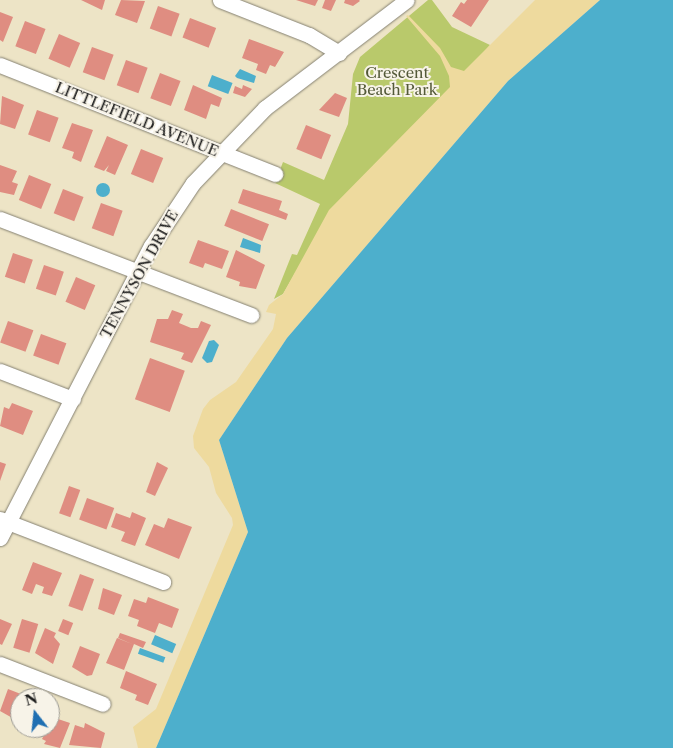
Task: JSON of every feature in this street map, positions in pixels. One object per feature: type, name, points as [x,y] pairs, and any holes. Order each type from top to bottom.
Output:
[{"type":"street","points":[[220,0],[309,35],[339,53]]},
{"type":"street","name":"TENNYSON DRIVE","points":[[0,538],[4,521],[73,399],[138,272],[170,215],[219,152],[265,108],[407,0]]},
{"type":"street","name":"LITTLEFIELD AVENUE","points":[[0,65],[274,174]]},
{"type":"street","points":[[0,219],[251,315]]},
{"type":"street","points":[[0,371],[73,399]]},
{"type":"street","points":[[4,521],[163,582]]},
{"type":"street","points":[[0,664],[103,704]]},
{"type":"green space","name":"Crescent Beach Park","points":[[428,0],[432,0],[452,27],[490,45],[305,256],[283,294],[274,299],[292,254],[297,255],[320,204],[275,183],[283,162],[324,180],[348,124],[353,74],[360,57]]},
{"type":"sand","points":[[535,0],[600,0],[508,81],[287,338],[219,440],[248,532],[156,748],[138,748],[133,727],[156,709],[233,525],[232,518],[216,493],[209,467],[194,448],[193,436],[203,409],[210,400],[236,382],[273,329],[276,314],[266,312],[269,305],[283,294],[329,210],[450,87],[449,76],[440,56],[406,16],[408,15],[440,48],[451,67],[464,71]]},
{"type":"water","points":[[600,0],[673,0],[673,748],[156,748],[248,532],[219,440],[287,338],[508,81]]},
{"type":"water","points":[[240,69],[256,76],[254,83],[235,76]]},
{"type":"water","points":[[212,75],[233,83],[228,94],[208,86]]},
{"type":"water","points":[[103,183],[108,185],[110,190],[108,195],[103,197],[98,195],[96,190],[98,185]]},
{"type":"water","points":[[243,238],[261,245],[260,253],[240,247]]},
{"type":"water","points":[[214,340],[219,345],[212,362],[207,363],[202,358],[209,341]]},
{"type":"water","points":[[155,635],[176,644],[172,653],[151,644]]},
{"type":"water","points":[[140,648],[165,657],[163,663],[138,654]]},
{"type":"building","points":[[81,0],[105,0],[102,10]]},
{"type":"building","points":[[121,0],[145,1],[137,23],[115,15]]},
{"type":"building","points":[[296,0],[318,0],[315,6]]},
{"type":"building","points":[[325,0],[336,0],[331,11],[322,8]]},
{"type":"building","points":[[345,0],[360,1],[353,6],[344,3]]},
{"type":"building","points":[[467,0],[489,0],[471,27],[452,16],[461,2],[464,4]]},
{"type":"building","points":[[158,6],[180,14],[171,36],[150,29]]},
{"type":"building","points":[[0,12],[13,17],[3,42],[0,40]]},
{"type":"building","points":[[190,18],[216,28],[209,48],[182,38]]},
{"type":"building","points":[[25,21],[46,29],[36,54],[15,46]]},
{"type":"building","points":[[59,34],[80,43],[70,68],[48,59]]},
{"type":"building","points":[[249,39],[284,52],[275,67],[270,65],[266,74],[256,70],[258,64],[242,58]]},
{"type":"building","points":[[92,47],[114,55],[104,80],[83,72]]},
{"type":"building","points":[[126,60],[148,68],[138,93],[117,85]]},
{"type":"building","points":[[160,73],[181,81],[171,106],[150,98]]},
{"type":"building","points":[[193,85],[222,98],[219,107],[211,104],[206,119],[184,110]]},
{"type":"building","points":[[243,85],[252,89],[245,97],[233,93],[235,86],[242,89]]},
{"type":"building","points":[[335,93],[347,98],[339,117],[319,110]]},
{"type":"building","points":[[2,96],[24,105],[15,129],[0,124]]},
{"type":"building","points":[[37,110],[59,118],[50,142],[28,134]]},
{"type":"building","points":[[72,123],[93,130],[81,162],[72,158],[74,152],[62,148]]},
{"type":"building","points":[[306,125],[331,135],[321,159],[296,149]]},
{"type":"building","points":[[107,136],[128,145],[115,175],[106,171],[109,165],[104,171],[94,167]]},
{"type":"building","points":[[141,149],[163,158],[153,183],[131,174]]},
{"type":"building","points":[[0,165],[17,171],[12,182],[18,184],[14,195],[0,192]]},
{"type":"building","points":[[29,175],[51,184],[41,209],[19,200]]},
{"type":"building","points":[[63,189],[84,197],[74,221],[54,213]]},
{"type":"building","points":[[243,189],[282,201],[279,210],[288,214],[286,220],[238,203]]},
{"type":"building","points":[[101,203],[123,211],[113,236],[92,228]]},
{"type":"building","points":[[231,209],[269,224],[262,241],[224,226]]},
{"type":"building","points":[[198,240],[229,251],[222,269],[205,263],[203,268],[189,263]]},
{"type":"building","points":[[236,250],[265,265],[256,289],[239,286],[240,282],[226,277]]},
{"type":"building","points":[[13,253],[33,260],[25,283],[5,277]]},
{"type":"building","points":[[44,265],[64,272],[56,295],[36,289]]},
{"type":"building","points":[[76,277],[95,285],[85,310],[65,302]]},
{"type":"building","points":[[172,310],[183,314],[179,323],[191,328],[198,328],[201,321],[211,325],[192,363],[181,359],[184,353],[150,342],[157,319],[168,319]]},
{"type":"building","points":[[8,321],[33,330],[26,352],[0,343]]},
{"type":"building","points":[[41,334],[66,343],[59,365],[33,356]]},
{"type":"building","points":[[150,358],[185,371],[170,412],[135,399]]},
{"type":"building","points":[[12,403],[33,411],[23,435],[0,426],[4,407],[9,409]]},
{"type":"building","points":[[0,462],[6,464],[0,481]]},
{"type":"building","points":[[157,462],[168,468],[155,496],[146,492]]},
{"type":"building","points":[[69,486],[80,490],[70,517],[59,513]]},
{"type":"building","points":[[87,498],[114,508],[106,530],[79,520]]},
{"type":"building","points":[[132,512],[146,518],[135,546],[121,541],[125,532],[111,527],[116,513],[130,518]]},
{"type":"building","points":[[168,518],[192,527],[179,559],[145,545],[154,524],[164,528]]},
{"type":"building","points":[[33,562],[62,573],[52,596],[42,593],[44,587],[36,584],[32,594],[22,590]]},
{"type":"building","points":[[80,574],[94,579],[82,611],[68,606]]},
{"type":"building","points":[[103,588],[122,595],[114,615],[98,609]]},
{"type":"building","points":[[148,597],[179,609],[172,628],[159,623],[155,633],[137,626],[139,620],[128,616],[134,599],[146,603]]},
{"type":"building","points":[[0,619],[12,624],[2,645],[0,644]]},
{"type":"building","points":[[22,619],[38,624],[29,653],[13,648]]},
{"type":"building","points":[[63,619],[73,623],[68,635],[58,631]]},
{"type":"building","points":[[45,628],[56,633],[54,637],[60,644],[53,664],[35,653]]},
{"type":"building","points":[[120,633],[146,642],[143,648],[134,644],[124,670],[106,663],[117,638],[132,644],[118,638]]},
{"type":"building","points":[[80,646],[100,654],[92,675],[87,676],[72,667]]},
{"type":"building","points":[[126,671],[157,684],[148,705],[135,700],[137,695],[120,688]]},
{"type":"building","points":[[8,689],[10,690],[10,717],[0,711]]},
{"type":"building","points":[[60,720],[70,723],[60,748],[44,744],[46,741],[42,739],[60,738]]},
{"type":"building","points":[[85,723],[105,733],[101,748],[69,745],[75,725],[84,728]]}]
